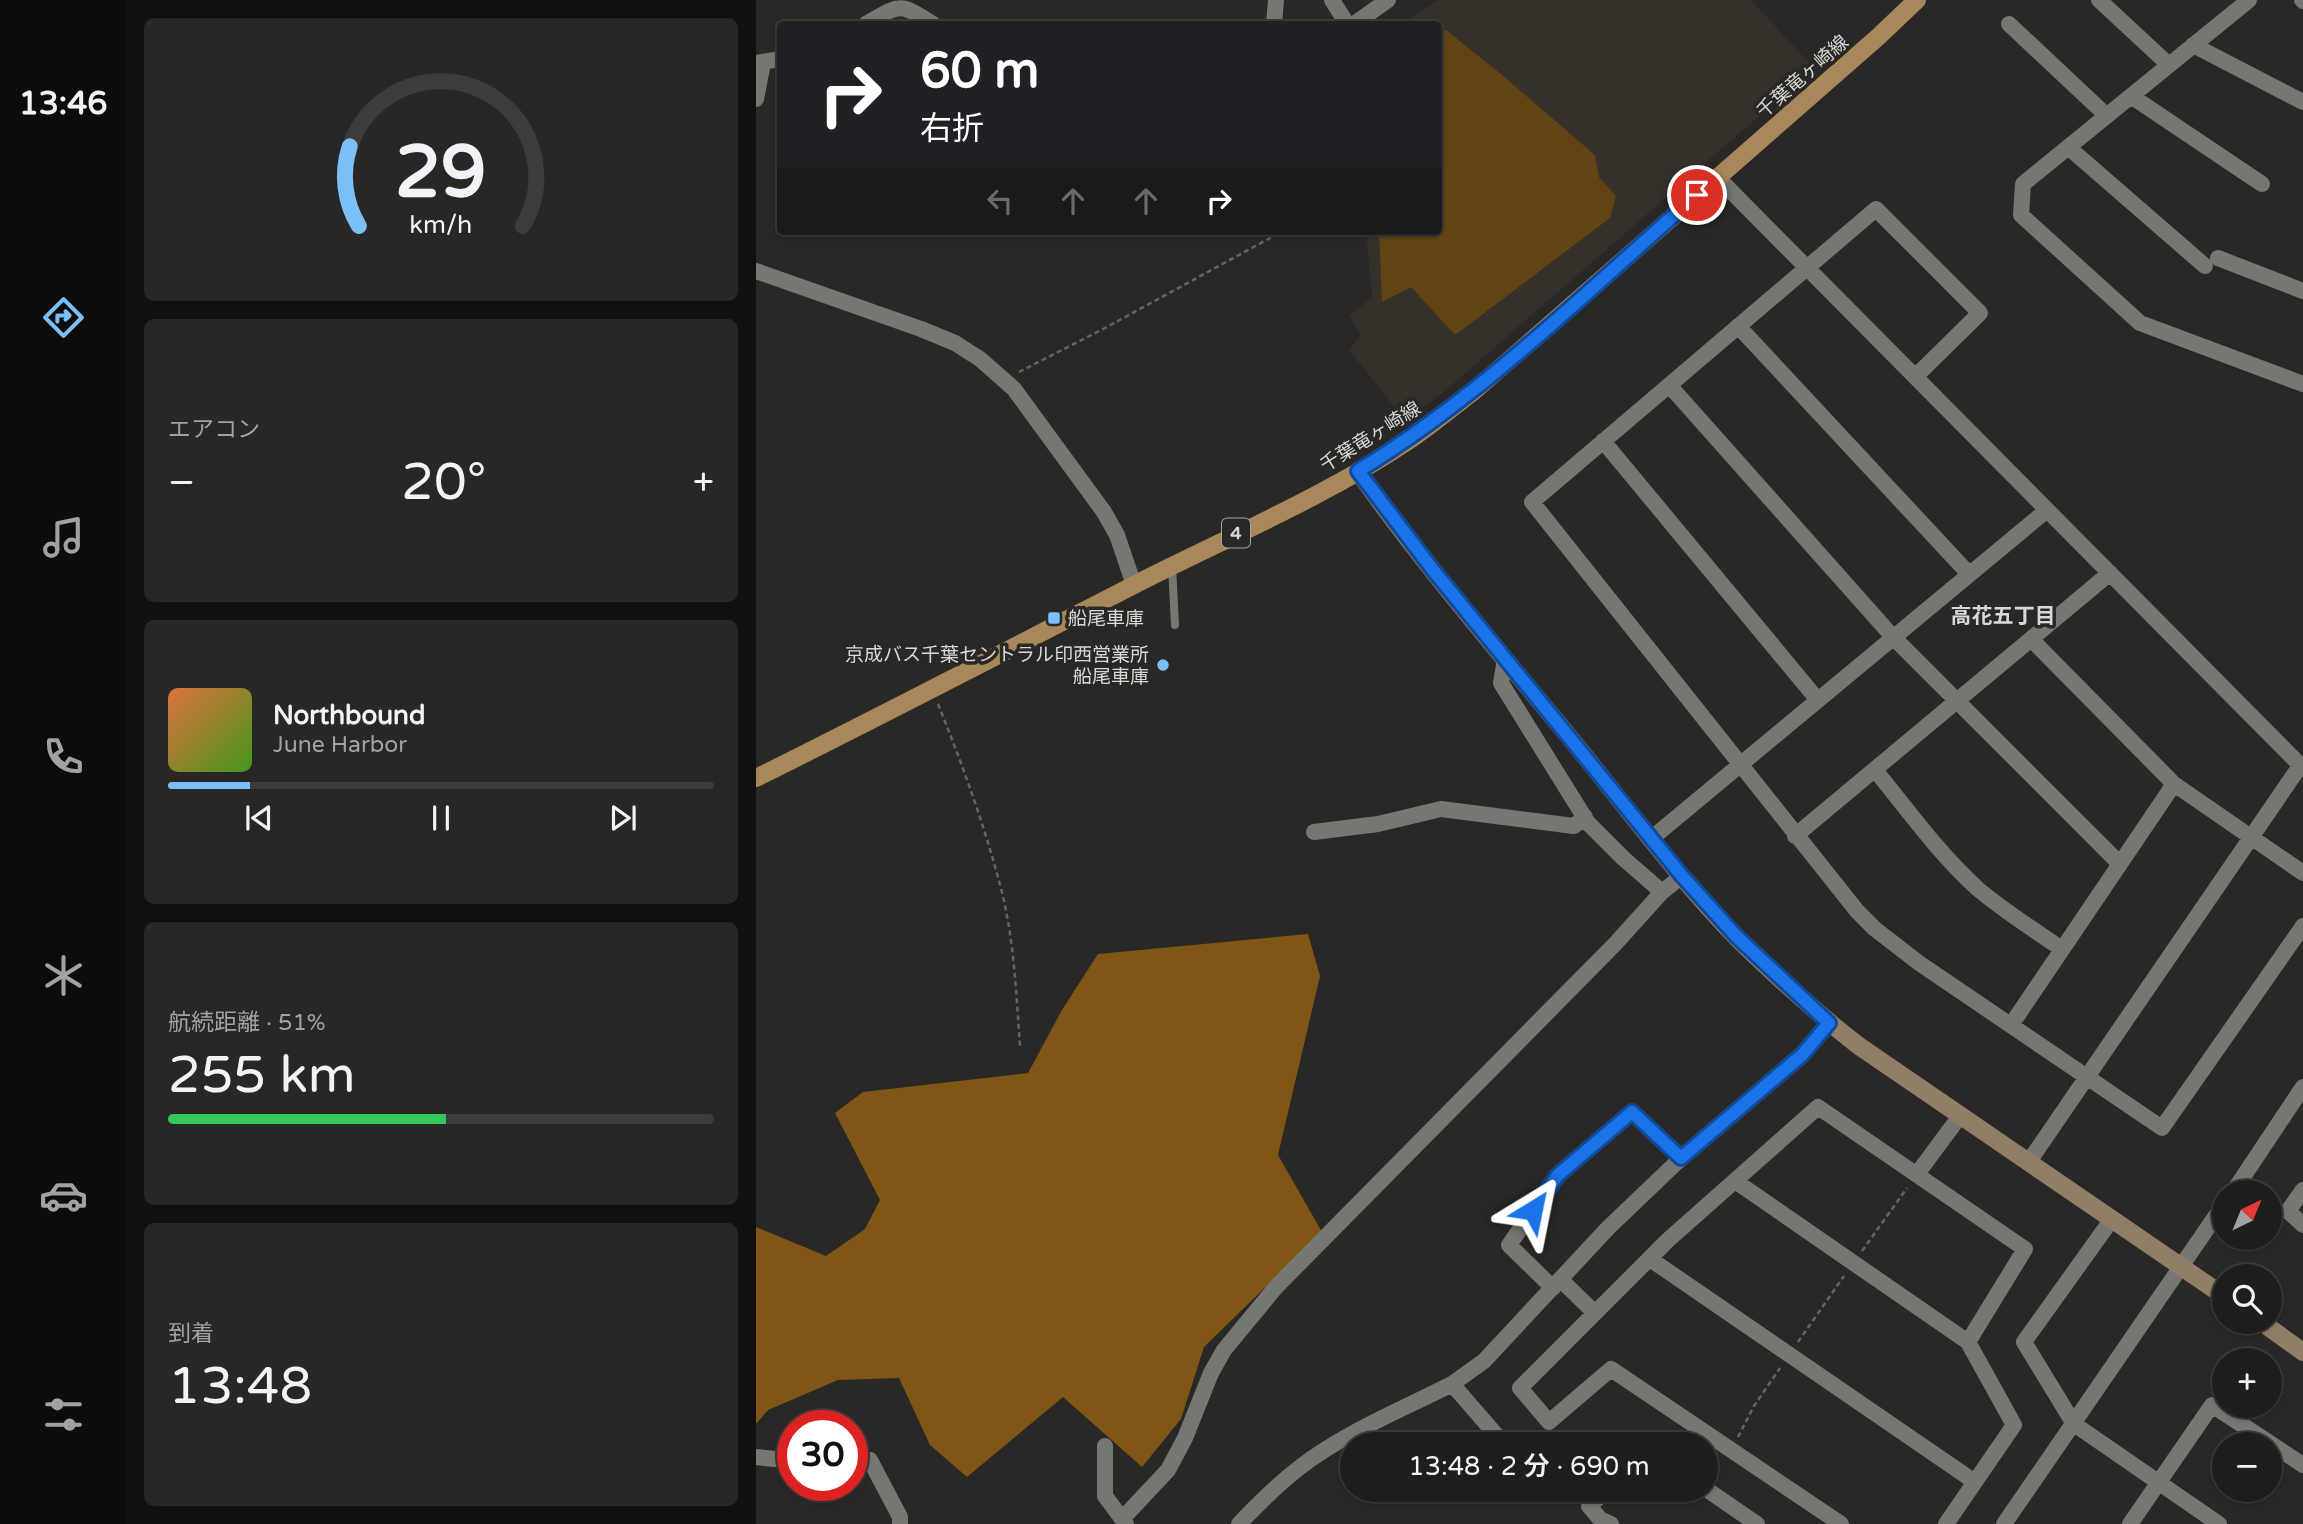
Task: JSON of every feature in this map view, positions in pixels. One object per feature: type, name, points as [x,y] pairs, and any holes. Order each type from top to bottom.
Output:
[{"type":"main road","name":"千葉竜ヶ崎線","points":[[756,778],[932,691],[1358,471],[1411,439],[1474,391],[1917,0]]},
{"type":"street","points":[[1274,21],[1276,0]]},
{"type":"street","points":[[1332,0],[1345,21]]},
{"type":"street","points":[[1358,21],[1388,0]]},
{"type":"street","points":[[2099,0],[2169,65]]},
{"type":"street","points":[[2249,0],[2023,184],[2021,215],[2140,323],[2303,384]]},
{"type":"street","points":[[871,21],[895,8],[910,4],[930,21]]},
{"type":"street","points":[[2009,24],[2106,116]]},
{"type":"street","points":[[2193,45],[2303,102]]},
{"type":"street","points":[[756,99],[759,63],[777,60]]},
{"type":"street","points":[[2131,96],[2262,184]]},
{"type":"street","points":[[2068,147],[2211,262],[2303,291]]},
{"type":"street","points":[[1717,177],[2301,767],[2028,1163]]},
{"type":"street","points":[[1915,377],[1980,313],[1876,209],[1532,502],[1795,836],[1875,929],[1919,963],[2162,1128],[2303,926]]},
{"type":"street","points":[[756,271],[955,343],[980,359],[1021,398],[1104,512],[1117,535],[1135,585]]},
{"type":"street","points":[[1738,326],[1969,574]]},
{"type":"street","points":[[1669,385],[1893,636],[2120,864]]},
{"type":"street","points":[[1603,441],[1817,699]]},
{"type":"street","points":[[1358,471],[1505,659],[1682,876],[1736,936],[1829,1023],[2028,1163],[2212,1288]]},
{"type":"street","points":[[1652,838],[2047,510]]},
{"type":"street","points":[[1795,836],[2110,573]]},
{"type":"street","points":[[2031,639],[2174,784],[2303,873]]},
{"type":"street","points":[[1505,659],[1501,683],[1585,817],[1623,858],[1662,891]]},
{"type":"street","points":[[1875,770],[1938,847],[1970,881],[2008,912],[2062,949]]},
{"type":"street","points":[[2011,1025],[2174,784]]},
{"type":"street","points":[[1314,832],[1378,824],[1441,809],[1574,826],[1585,817]]},
{"type":"street","points":[[1105,1446],[1105,1496],[1124,1522],[1168,1470],[1224,1350],[1276,1287],[1615,944],[1662,891],[1682,876]]},
{"type":"street","points":[[1239,1524],[1300,1467],[1344,1439],[1452,1384],[1484,1361],[1608,1228],[1681,1158],[1802,1055],[1829,1023]]},
{"type":"street","points":[[2241,1180],[2301,1094]]},
{"type":"street","points":[[1841,1524],[1611,1369],[1549,1422],[1520,1388],[1650,1259],[1818,1107],[2025,1249],[1968,1342]]},
{"type":"street","points":[[1595,1313],[1509,1245],[1558,1175],[1632,1112],[1681,1158]]},
{"type":"street","points":[[1917,1174],[1960,1116]]},
{"type":"street","points":[[1735,1181],[1968,1342],[2014,1425],[1946,1524]]},
{"type":"street","points":[[2303,1191],[2288,1211],[2303,1225]]},
{"type":"street","points":[[2112,1219],[2024,1342],[2074,1424],[2219,1524]]},
{"type":"street","points":[[2004,1524],[2212,1223]]},
{"type":"street","points":[[1650,1259],[1975,1482]]},
{"type":"street","points":[[2278,1334],[2303,1352]]},
{"type":"street","points":[[1452,1384],[1494,1432]]},
{"type":"street","points":[[2130,1524],[2212,1405],[2303,1465]]},
{"type":"street","points":[[756,1457],[777,1459]]},
{"type":"street","points":[[868,1460],[900,1517],[900,1524]]},
{"type":"street","points":[[1718,1497],[1757,1524]]},
{"type":"street","points":[[1594,1502],[1589,1506],[1600,1519],[1611,1524]]},
{"type":"lane","points":[[1172,566],[1175,625]]},
{"type":"path","points":[[1003,380],[1276,235]]},
{"type":"path","points":[[932,691],[953,741],[1000,883],[1014,965],[1020,1046]]},
{"type":"path","points":[[1731,1450],[1754,1406],[1917,1174]]},
{"type":"shaded area","points":[[1438,0],[1751,0],[1814,68],[1445,391],[1405,420],[1349,350],[1361,335],[1349,316],[1372,297],[1366,235],[1442,235],[1442,21],[1406,21]]},
{"type":"shaded area","points":[[1446,30],[1502,75],[1595,155],[1599,177],[1616,196],[1610,218],[1455,335],[1411,287],[1382,302],[1379,235],[1442,235],[1442,32]]},
{"type":"shaded area","points":[[1308,934],[1320,976],[1278,1155],[1322,1232],[1204,1347],[1181,1419],[1142,1467],[1063,1397],[967,1477],[930,1445],[899,1378],[838,1380],[768,1410],[756,1424],[756,1227],[826,1256],[865,1229],[880,1200],[835,1113],[863,1092],[1028,1073],[1062,1010],[1098,954]]},
{"type":"place","name":"船尾車庫","points":[[1054,618]]},
{"type":"place","name":"京成バス千葉セントラル印西営業所 船尾車庫","points":[[1163,665]]},
{"type":"district","name":"高花五丁目","points":[[2003,616]]},
{"type":"route","points":[[1533,1210],[1558,1175],[1632,1112],[1681,1158],[1802,1055],[1829,1023],[1736,936],[1682,876],[1433,570],[1358,471],[1411,439],[1474,391],[1697,195]]}]
